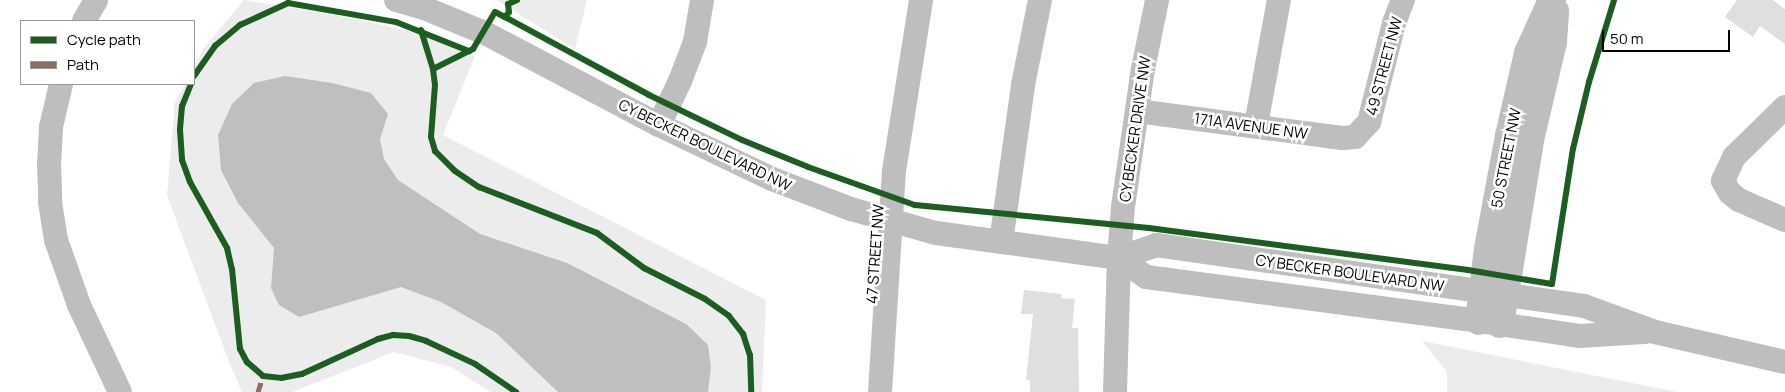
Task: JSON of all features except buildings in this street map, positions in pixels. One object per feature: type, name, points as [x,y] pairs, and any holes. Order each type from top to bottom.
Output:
[{"type":"main road","name":"50 STREET NW","points":[[1490,322],[1509,136],[1528,53],[1554,0]]},
{"type":"street","points":[[85,20],[96,0]]},
{"type":"street","name":"CY BECKER BOULEVARD NW","points":[[396,0],[442,14],[485,33],[729,160],[813,196],[890,220],[936,232],[1119,258],[1156,245],[1584,306],[1655,332]]},
{"type":"street","points":[[659,125],[680,81],[695,42],[702,0]]},
{"type":"street","name":"47 STREET NW","points":[[880,392],[894,171],[921,0]]},
{"type":"street","points":[[1001,242],[1023,85],[1040,0]]},
{"type":"street","name":"CY BECKER DRIVE NW","points":[[1115,392],[1119,258],[1129,158],[1157,0]]},
{"type":"street","points":[[1256,125],[1279,0]]},
{"type":"street","name":"49 STREET NW","points":[[1363,130],[1371,116],[1394,23],[1403,0]]},
{"type":"street","points":[[60,85],[51,127],[49,164],[50,202],[56,240],[79,305],[120,392]]},
{"type":"street","points":[[1785,107],[1734,157],[1723,181],[1730,193],[1739,200],[1785,220]]},
{"type":"street","name":"171A AVENUE NW","points":[[1137,111],[1256,125],[1342,138],[1355,137],[1363,130]]},
{"type":"street","name":"CY BECKER BOULEVARD NW","points":[[1119,258],[1146,277],[1490,322],[1579,336],[1655,332]]},
{"type":"street","points":[[1655,332],[1785,362]]},
{"type":"shaded area","points":[[244,0],[325,13],[425,34],[475,56],[443,135],[766,300],[762,392],[491,392],[451,367],[394,352],[292,392],[242,392],[167,195],[175,102],[184,85],[195,85],[195,65],[204,48]]},
{"type":"shaded area","points":[[497,0],[587,0],[575,49],[509,8]]},
{"type":"shaded area","points":[[285,76],[332,83],[371,93],[388,114],[380,139],[384,159],[398,180],[480,234],[567,263],[686,324],[708,345],[711,367],[708,392],[558,392],[496,333],[441,302],[401,287],[299,317],[279,305],[271,288],[274,248],[238,203],[221,170],[218,135],[232,104],[254,83]]},
{"type":"shaded area","points":[[1422,341],[1677,392],[1447,392],[1447,372]]},
{"type":"marked path","points":[[258,392],[263,376]]},
{"type":"cycle path","points":[[433,69],[473,49],[495,12],[505,17],[509,12],[508,4],[517,0]]},
{"type":"cycle path","points":[[505,17],[649,95],[742,140],[808,167],[915,205],[1149,228],[1468,270],[1552,284],[1573,149],[1589,82],[1614,0]]},
{"type":"cycle path","points":[[195,75],[215,46],[240,25],[288,3],[396,22],[469,51]]},
{"type":"cycle path","points":[[421,30],[433,69],[435,85],[431,137],[435,151],[455,171],[479,187],[597,233],[644,268],[705,299],[729,316],[743,334],[750,355],[751,392]]},
{"type":"cycle path","points":[[191,85],[182,106],[180,130],[182,160],[190,182],[227,248],[232,269],[240,349],[247,362],[263,376],[281,378],[302,374],[378,339],[393,335],[409,336],[426,341],[475,364],[516,392]]}]
